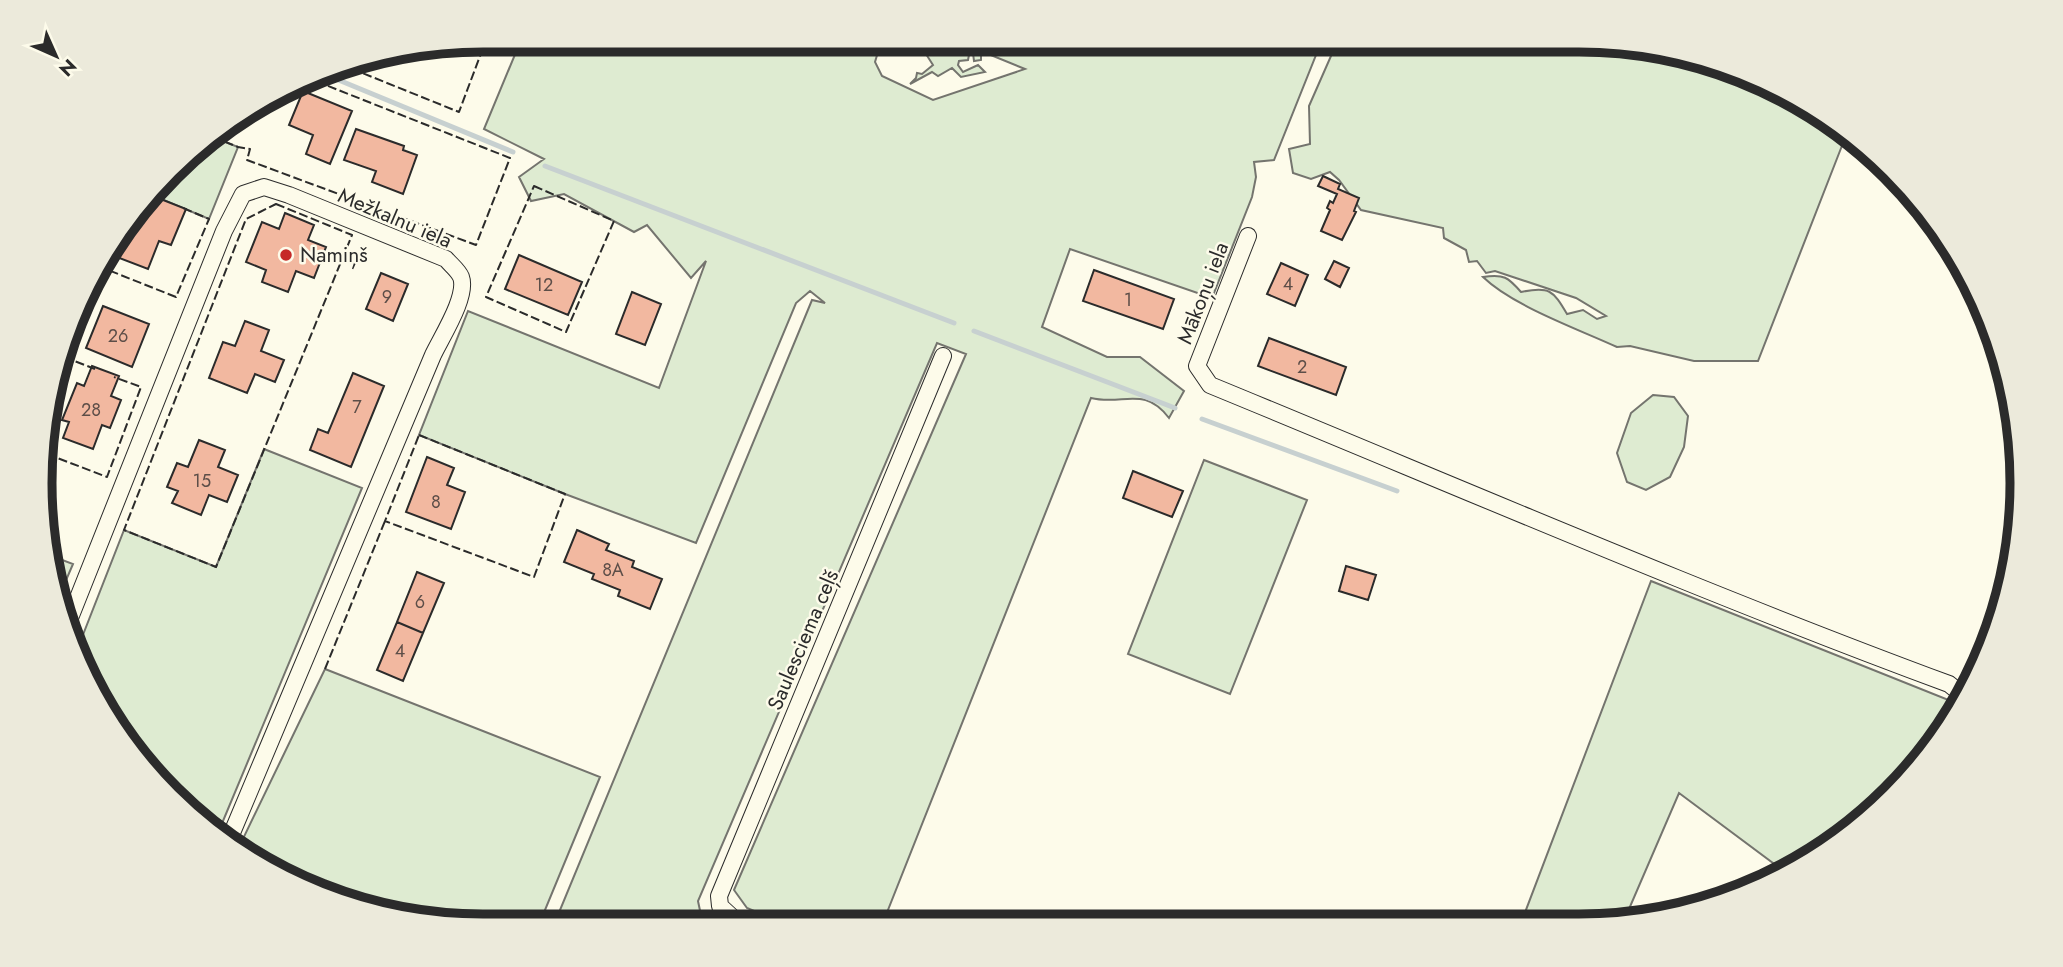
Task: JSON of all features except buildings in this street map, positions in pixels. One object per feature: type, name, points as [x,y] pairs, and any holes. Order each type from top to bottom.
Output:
[{"type":"street","name":"Mežkalnu iela","points":[[72,613],[224,231],[243,194],[264,187],[289,195],[446,259],[460,274],[463,287],[460,299],[428,368],[232,833]]},
{"type":"street","name":"Mākoņu iela","points":[[1248,236],[1198,366],[1209,385],[1709,591],[1950,684],[1957,690]]},
{"type":"street","name":"Saulesciema ceļš","points":[[729,914],[720,906],[719,895],[943,356]]},
{"type":"green space","points":[[516,52],[878,52],[875,62],[882,76],[933,100],[1025,69],[983,52],[1317,52],[1274,160],[1254,162],[1256,177],[1252,197],[1212,298],[1070,249],[1042,327],[1107,357],[1140,357],[1184,391],[1169,418],[1160,408],[1142,399],[1091,398],[886,914],[761,914],[747,908],[734,890],[966,354],[937,343],[698,901],[701,914],[558,914],[812,300],[825,303],[810,291],[796,303],[696,543],[419,435],[468,311],[659,388],[706,261],[691,278],[647,225],[634,232],[564,194],[531,201],[519,177],[544,159],[484,129]]},
{"type":"green space","points":[[925,52],[981,52],[981,60],[974,61],[973,53],[968,60],[959,61],[958,65],[963,72],[978,65],[985,72],[961,77],[952,68],[938,76],[932,72],[910,84],[917,73],[922,74],[933,65]]},
{"type":"green space","points":[[1333,52],[1608,53],[1664,61],[1718,75],[1795,110],[1843,143],[1758,361],[1694,361],[1630,346],[1617,347],[1565,325],[1511,298],[1483,277],[1505,278],[1521,292],[1549,292],[1567,314],[1583,310],[1597,319],[1606,316],[1576,298],[1495,271],[1486,273],[1477,261],[1469,262],[1466,250],[1444,238],[1443,228],[1361,210],[1330,172],[1311,179],[1293,173],[1289,149],[1310,144],[1309,106]]},
{"type":"green space","points":[[223,141],[238,147],[209,219],[160,198],[199,159]]},
{"type":"green space","points":[[1653,395],[1674,397],[1688,416],[1684,447],[1670,477],[1646,490],[1627,482],[1617,453],[1631,413]]},
{"type":"green space","points":[[264,449],[362,488],[221,825],[199,808],[159,768],[142,746],[110,699],[81,639],[124,530],[216,567]]},
{"type":"green space","points":[[1204,460],[1307,500],[1230,694],[1128,654]]},
{"type":"green space","points":[[59,559],[73,564],[65,584]]},
{"type":"green space","points":[[1651,581],[1952,701],[1904,768],[1864,808],[1819,842],[1777,866],[1679,793],[1628,912],[1524,914]]},
{"type":"green space","points":[[325,669],[600,777],[543,914],[455,914],[372,900],[319,882],[268,857],[242,841]]},
{"type":"waterway","points":[[335,79],[513,152]]},
{"type":"waterway","points":[[545,166],[954,323]]},
{"type":"waterway","points":[[974,331],[1175,408]]},
{"type":"waterway","points":[[1202,419],[1397,491]]},
{"type":"fence","points":[[358,71],[459,112],[481,52]]},
{"type":"fence","points":[[223,141],[250,149],[247,160],[476,245],[510,158],[322,84]]},
{"type":"fence","points":[[534,186],[614,221],[566,332],[486,297],[534,186]]},
{"type":"fence","points":[[276,204],[352,235],[216,567],[124,530],[246,219],[276,204]]},
{"type":"fence","points":[[109,270],[176,297],[209,219],[183,208]]},
{"type":"fence","points":[[71,360],[95,369]]},
{"type":"fence","points":[[53,456],[107,477],[141,387],[114,377]]},
{"type":"fence","points":[[419,435],[565,494],[534,577],[385,521],[419,435]]},
{"type":"fence","points":[[325,669],[385,521]]},
{"type":"place","name":"Namiņš","points":[[286,255]]}]
